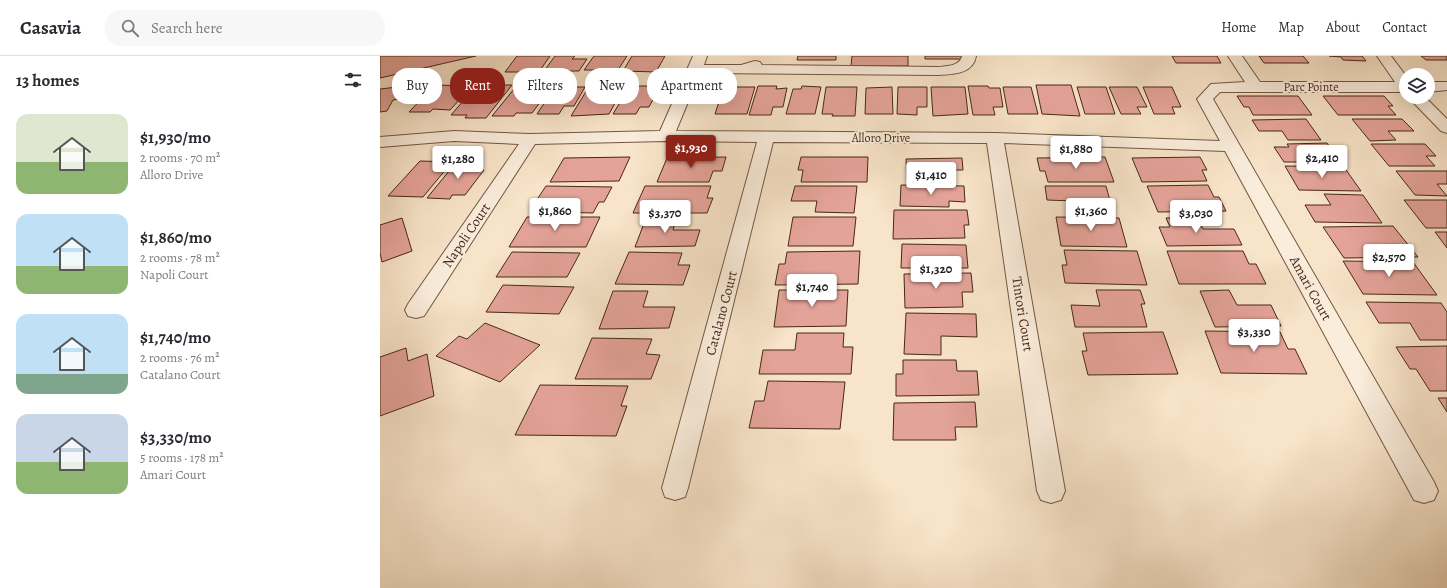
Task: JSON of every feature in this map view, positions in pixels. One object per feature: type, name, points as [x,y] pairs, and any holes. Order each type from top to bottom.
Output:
[{"type":"street","points":[[742,69],[756,64],[761,56]]},
{"type":"street","points":[[666,136],[697,62],[742,69],[939,71],[958,69],[968,61],[969,56]]},
{"type":"street","points":[[1235,56],[1256,86]]},
{"type":"street","points":[[1384,56],[1399,77]]},
{"type":"street","name":"Parc Pointe","points":[[1216,86],[1399,87]]},
{"type":"street","name":"Amari Court","points":[[1216,86],[1206,99],[1424,491]]},
{"type":"street","points":[[1435,87],[1447,86]]},
{"type":"street","points":[[1423,104],[1447,128]]},
{"type":"street","name":"Alloro Drive","points":[[380,142],[454,136],[530,139],[666,136],[766,138],[995,138],[1231,146]]},
{"type":"street","name":"Catalano Court","points":[[675,488],[766,138]]},
{"type":"street","name":"Tintori Court","points":[[995,138],[1051,491]]},
{"type":"street","name":"Napoli Court","points":[[416,310],[530,139]]},
{"type":"building","points":[[380,56],[476,56],[424,68],[392,68],[392,75],[380,78]]},
{"type":"building","points":[[517,56],[550,56],[542,68],[513,68],[513,72],[505,72]]},
{"type":"building","points":[[555,56],[575,56],[572,59],[587,59],[579,71],[577,71],[577,68],[546,68]]},
{"type":"building","points":[[594,56],[627,56],[619,68],[585,68]]},
{"type":"building","points":[[632,56],[665,56],[658,68],[647,68],[647,72],[639,71],[639,68],[625,68]]},
{"type":"building","points":[[798,56],[836,56],[836,60],[797,60]]},
{"type":"building","points":[[852,56],[908,56],[908,66],[851,66]]},
{"type":"building","points":[[925,56],[961,56],[962,59],[925,59]]},
{"type":"building","points":[[1172,56],[1217,56],[1221,63],[1176,63]]},
{"type":"building","points":[[1259,56],[1303,56],[1309,63],[1264,63]]},
{"type":"building","points":[[1329,56],[1362,56],[1366,61],[1343,60],[1341,57]]},
{"type":"building","points":[[1421,56],[1447,56],[1447,60],[1426,60]]},
{"type":"building","points":[[442,85],[450,85],[450,104],[456,104],[450,110],[433,109],[430,112],[409,112],[417,104],[442,104]]},
{"type":"building","points":[[505,85],[512,85],[505,94]]},
{"type":"building","points":[[1036,85],[1071,85],[1080,116],[1042,114]]},
{"type":"building","points":[[639,86],[647,86],[647,104],[651,104],[649,107],[640,107],[636,114],[613,114],[619,104],[639,104]]},
{"type":"building","points":[[758,86],[777,86],[776,89],[787,88],[783,107],[773,107],[771,115],[749,115]]},
{"type":"building","points":[[802,86],[821,87],[815,114],[786,114],[793,89],[801,89]]},
{"type":"building","points":[[968,86],[988,86],[989,88],[1000,88],[1003,107],[993,107],[995,115],[973,115]]},
{"type":"building","points":[[577,87],[585,87],[577,101]]},
{"type":"building","points":[[737,87],[755,87],[747,114],[715,114],[718,104],[737,104]]},
{"type":"building","points":[[826,87],[857,87],[855,116],[832,116],[833,114],[822,114]]},
{"type":"building","points":[[892,87],[893,114],[865,114],[866,88]]},
{"type":"building","points":[[898,87],[927,87],[927,107],[917,107],[917,115],[897,114]]},
{"type":"building","points":[[931,87],[965,87],[968,114],[933,116]]},
{"type":"building","points":[[1003,87],[1031,87],[1038,114],[1008,114]]},
{"type":"building","points":[[1077,87],[1106,87],[1115,114],[1085,114]]},
{"type":"building","points":[[1109,87],[1137,87],[1147,107],[1137,107],[1141,114],[1121,114]]},
{"type":"building","points":[[1143,87],[1172,87],[1181,107],[1172,107],[1175,114],[1154,114]]},
{"type":"building","points":[[392,88],[392,102],[387,111],[380,112],[380,89]]},
{"type":"building","points":[[513,90],[513,104],[539,104],[532,113],[516,113],[514,116],[492,116],[502,104],[505,104],[505,100]]},
{"type":"building","points":[[585,93],[585,104],[615,104],[609,114],[571,116]]},
{"type":"building","points":[[1237,96],[1298,96],[1312,115],[1253,115],[1249,107],[1244,107]]},
{"type":"building","points":[[1323,96],[1384,96],[1393,106],[1388,106],[1396,115],[1338,115]]},
{"type":"building","points":[[461,104],[497,104],[486,118],[465,118],[467,115],[451,115]]},
{"type":"building","points":[[544,104],[575,104],[574,106],[564,106],[559,114],[537,114]]},
{"type":"building","points":[[1306,119],[1321,140],[1288,140],[1282,131],[1259,131],[1252,120]]},
{"type":"building","points":[[1352,119],[1402,119],[1414,131],[1388,131],[1396,140],[1370,141]]},
{"type":"building","points":[[1327,143],[1332,150],[1337,150],[1347,162],[1284,162],[1274,147],[1289,147],[1287,144]]},
{"type":"building","points":[[1371,144],[1425,144],[1436,156],[1426,156],[1435,166],[1389,166]]},
{"type":"building","points":[[630,157],[619,181],[550,182],[564,158]]},
{"type":"building","points":[[726,157],[722,171],[713,171],[709,182],[657,182],[667,158]]},
{"type":"building","points":[[801,157],[868,157],[867,182],[801,182],[803,170],[798,170]]},
{"type":"building","points":[[1105,157],[1114,182],[1048,182],[1045,171],[1040,171],[1037,158]]},
{"type":"building","points":[[1200,157],[1207,170],[1202,170],[1207,181],[1142,182],[1132,158]]},
{"type":"building","points":[[962,158],[963,170],[954,170],[955,182],[907,182],[906,159]]},
{"type":"building","points":[[458,160],[481,160],[474,170],[484,170],[465,195],[452,195],[450,199],[427,198]]},
{"type":"building","points":[[420,161],[452,162],[423,197],[388,196]]},
{"type":"building","points":[[1285,166],[1344,167],[1361,191],[1299,190]]},
{"type":"building","points":[[1396,171],[1447,171],[1447,184],[1437,184],[1447,196],[1415,195]]},
{"type":"building","points":[[901,185],[964,186],[965,202],[949,201],[949,207],[900,206]]},
{"type":"building","points":[[1208,185],[1214,197],[1219,197],[1226,211],[1158,212],[1147,186]]},
{"type":"building","points":[[546,186],[612,187],[604,202],[599,202],[593,213],[554,212],[561,201],[536,201]]},
{"type":"building","points":[[645,186],[711,186],[707,198],[713,198],[707,213],[633,213]]},
{"type":"building","points":[[795,186],[857,186],[854,213],[815,212],[817,201],[791,201]]},
{"type":"building","points":[[1045,186],[1106,186],[1113,212],[1076,211],[1073,201],[1047,200]]},
{"type":"building","points":[[1324,194],[1363,195],[1382,223],[1315,222],[1305,205],[1331,205]]},
{"type":"building","points":[[1404,200],[1447,200],[1447,228],[1426,228]]},
{"type":"building","points":[[894,210],[967,210],[969,225],[964,225],[965,238],[893,239]]},
{"type":"building","points":[[527,217],[600,217],[586,247],[509,247]]},
{"type":"building","points":[[677,217],[673,230],[700,230],[695,246],[635,247],[646,218]]},
{"type":"building","points":[[793,217],[856,217],[853,246],[788,246]]},
{"type":"building","points":[[1056,217],[1119,218],[1127,247],[1061,246]]},
{"type":"building","points":[[1197,217],[1203,229],[1234,229],[1242,245],[1167,246],[1159,227],[1170,227],[1166,218]]},
{"type":"building","points":[[402,218],[412,251],[382,262],[380,253],[380,225]]},
{"type":"building","points":[[1393,226],[1418,257],[1344,258],[1323,227]]},
{"type":"building","points":[[1435,232],[1447,232],[1447,248]]},
{"type":"building","points":[[902,244],[966,245],[968,268],[901,268]]},
{"type":"building","points":[[1064,250],[1137,251],[1147,285],[1065,283],[1062,265],[1067,265]]},
{"type":"building","points":[[860,251],[858,284],[775,285],[779,264],[785,264],[787,252]]},
{"type":"building","points":[[1167,251],[1243,251],[1249,264],[1256,264],[1266,284],[1179,284]]},
{"type":"building","points":[[512,252],[580,253],[567,277],[496,277]]},
{"type":"building","points":[[629,252],[682,253],[678,265],[690,265],[683,285],[615,284]]},
{"type":"building","points":[[1343,261],[1413,262],[1437,295],[1363,294]]},
{"type":"building","points":[[971,273],[973,292],[962,292],[963,307],[905,308],[904,274]]},
{"type":"building","points":[[503,285],[574,287],[559,314],[486,312]]},
{"type":"building","points":[[779,290],[848,290],[846,326],[774,327]]},
{"type":"building","points":[[1096,290],[1140,290],[1145,304],[1141,304],[1147,327],[1075,327],[1071,305],[1100,306]]},
{"type":"building","points":[[1229,290],[1237,305],[1271,305],[1281,326],[1215,327],[1200,291]]},
{"type":"building","points":[[613,291],[648,291],[643,307],[675,307],[669,328],[599,329]]},
{"type":"building","points":[[1366,302],[1441,303],[1447,312],[1447,340],[1420,340],[1410,323],[1379,323]]},
{"type":"building","points":[[906,313],[976,314],[977,337],[941,336],[941,355],[904,354]]},
{"type":"building","points":[[485,323],[540,345],[500,382],[436,356],[459,336],[467,339]]},
{"type":"building","points":[[1205,331],[1280,332],[1288,349],[1295,349],[1307,374],[1221,373]]},
{"type":"building","points":[[1163,332],[1178,374],[1088,375],[1082,351],[1087,351],[1083,333]]},
{"type":"building","points":[[797,333],[844,333],[843,347],[853,347],[851,374],[759,374],[763,350],[795,350]]},
{"type":"building","points":[[592,338],[652,339],[646,354],[660,355],[651,379],[575,379]]},
{"type":"building","points":[[1447,346],[1447,391],[1430,391],[1416,369],[1410,369],[1396,347]]},
{"type":"building","points":[[406,348],[408,361],[427,354],[434,396],[380,416],[380,357]]},
{"type":"building","points":[[903,360],[956,360],[957,371],[977,371],[979,395],[896,396],[896,374],[903,374]]},
{"type":"building","points":[[768,381],[845,382],[840,429],[749,428],[755,401],[764,401]]},
{"type":"building","points":[[540,385],[628,386],[621,406],[627,406],[616,436],[515,435]]},
{"type":"building","points":[[1438,398],[1447,398],[1447,412]]},
{"type":"building","points":[[975,402],[977,427],[955,427],[956,440],[893,440],[894,403]]}]
